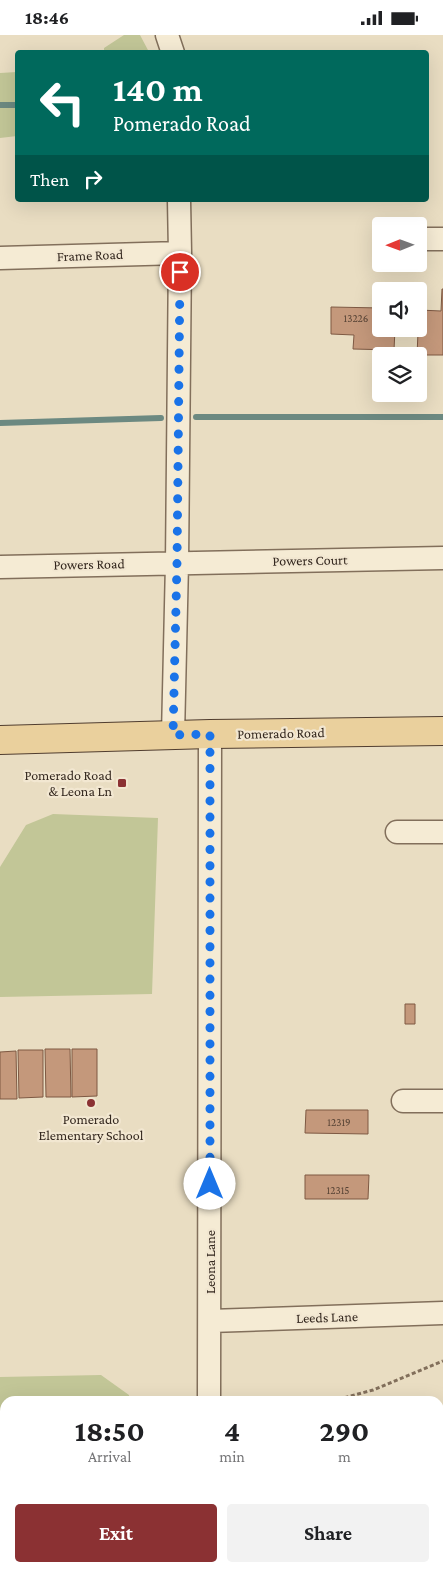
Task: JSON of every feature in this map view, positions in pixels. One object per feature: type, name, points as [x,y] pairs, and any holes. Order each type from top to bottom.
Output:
[{"type":"main road","name":"Pomerado Road","points":[[0,740],[210,734],[443,731]]},
{"type":"street","points":[[167,35],[172,50]]},
{"type":"street","points":[[173,735],[177,563],[179,202]]},
{"type":"street","points":[[428,239],[443,239]]},
{"type":"street","name":"Frame Road","points":[[0,258],[180,253]]},
{"type":"street","name":"Powers Court","points":[[177,563],[443,558]]},
{"type":"street","name":"Powers Road","points":[[0,567],[177,563]]},
{"type":"street","name":"Leona Lane","points":[[209,1396],[210,734]]},
{"type":"street","points":[[397,832],[443,832]]},
{"type":"street","points":[[403,1101],[443,1101]]},
{"type":"street","name":"Leeds Lane","points":[[210,1321],[443,1313]]},
{"type":"path","points":[[351,1396],[373,1390],[443,1361]]},
{"type":"green space","points":[[124,35],[140,35],[148,50],[104,50],[104,48]]},
{"type":"green space","points":[[15,72],[15,136],[0,138],[0,73]]},
{"type":"green space","points":[[53,814],[158,818],[152,994],[0,997],[0,867],[26,825]]},
{"type":"green space","points":[[101,1375],[129,1396],[0,1396],[0,1377]]},
{"type":"building","points":[[443,289],[443,355],[427,355],[427,347],[417,347],[418,337],[427,337],[427,310],[441,311]]},
{"type":"building","points":[[331,307],[372,308],[372,337],[395,337],[394,347],[353,349],[354,335],[331,334]]},
{"type":"building","points":[[405,1004],[415,1004],[415,1024],[405,1024]]},
{"type":"building","points":[[45,1049],[70,1049],[71,1097],[46,1097]]},
{"type":"building","points":[[72,1049],[97,1049],[97,1096],[72,1097]]},
{"type":"building","points":[[18,1050],[43,1050],[43,1097],[19,1098]]},
{"type":"building","points":[[16,1051],[17,1099],[0,1099],[0,1052]]},
{"type":"building","points":[[306,1110],[368,1110],[368,1134],[305,1133]]},
{"type":"building","points":[[305,1175],[369,1175],[368,1199],[305,1199]]},
{"type":"waterway","points":[[0,105],[15,105]]},
{"type":"waterway","points":[[196,417],[443,417]]},
{"type":"waterway","points":[[0,423],[161,418]]},
{"type":"place","name":"Pomerado Road & Leona Ln","points":[[122,783]]},
{"type":"place","name":"Pomerado Elementary School","points":[[91,1103]]},
{"type":"route","points":[[180,272],[173,735],[210,734],[210,1184]]}]
